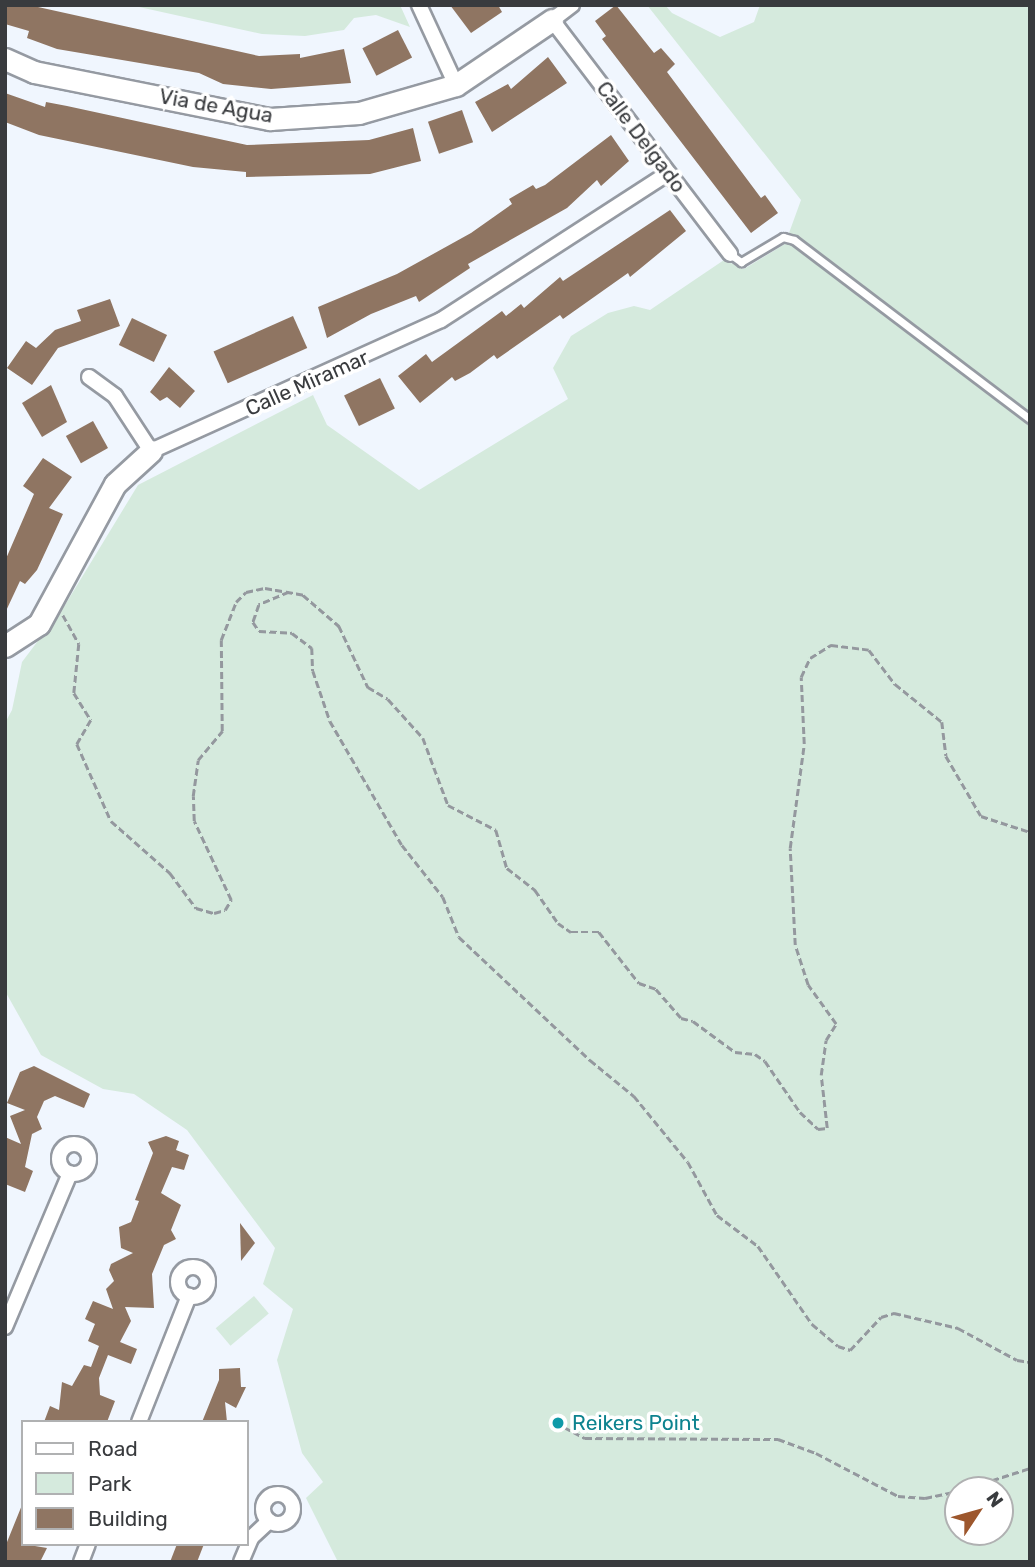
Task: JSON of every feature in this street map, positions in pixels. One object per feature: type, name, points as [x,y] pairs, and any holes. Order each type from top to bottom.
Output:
[{"type":"street","points":[[419,5],[456,85]]},
{"type":"street","name":"Via de Agua","points":[[5,59],[34,72],[270,119],[359,113],[456,85],[572,5]]},
{"type":"street","name":"Calle Delgado","points":[[552,20],[730,254]]},
{"type":"street","name":"Calle Miramar","points":[[5,646],[39,624],[115,484],[151,451],[441,320],[668,173]]},
{"type":"street","points":[[89,377],[115,396],[151,451]]},
{"type":"street","points":[[5,1327],[70,1174]]},
{"type":"street","points":[[140,1420],[189,1296]]},
{"type":"street","points":[[248,1545],[251,1538],[269,1521]]},
{"type":"lane","points":[[730,254],[741,262],[783,237],[794,240],[1030,419]]},
{"type":"path","points":[[51,602],[70,622],[79,644],[74,693],[91,720],[77,744],[111,821],[170,873],[190,902],[215,913],[225,910],[230,900],[194,821],[193,796],[198,760],[222,731],[221,640],[236,602],[246,592],[265,588],[313,600],[338,626],[368,687],[387,699],[423,738],[443,798],[496,830],[507,868],[535,890],[558,923],[571,932],[599,932],[639,983],[656,989],[681,1018],[693,1021],[735,1052],[755,1054],[765,1061],[800,1112],[818,1129],[827,1128],[821,1075],[826,1040],[836,1024],[808,985],[794,938],[790,827],[804,744],[800,686],[804,666],[818,650],[831,645],[869,650],[895,684],[942,722],[946,756],[981,816],[1030,832]]},
{"type":"path","points":[[289,592],[259,605],[253,622],[259,631],[292,633],[312,648],[313,671],[330,721],[402,845],[443,897],[459,937],[590,1060],[634,1096],[688,1162],[717,1215],[758,1247],[812,1324],[838,1346],[850,1350],[881,1317],[894,1314],[958,1328],[1030,1363]]},
{"type":"path","points":[[564,1427],[585,1438],[778,1439],[816,1453],[898,1496],[925,1498],[944,1494]]},
{"type":"path","points":[[1005,1476],[1030,1468]]},
{"type":"green space","points":[[130,5],[400,5],[410,27],[376,15],[354,18],[344,30],[305,36],[262,34]]},
{"type":"green space","points":[[647,5],[665,5],[672,13],[720,37],[754,22],[760,5],[1030,5],[1030,1562],[338,1562],[306,1498],[323,1482],[302,1453],[277,1360],[293,1309],[263,1284],[275,1248],[187,1130],[134,1094],[103,1089],[41,1055],[5,991],[5,723],[12,710],[22,662],[65,605],[138,485],[313,395],[327,425],[419,490],[568,399],[553,368],[571,336],[608,313],[634,306],[650,310],[724,260],[744,269],[785,244],[801,200]]},
{"type":"green space","points":[[254,1296],[269,1314],[230,1346],[216,1328]]},
{"type":"building","points":[[5,5],[29,5],[259,56],[300,54],[300,58],[344,49],[351,83],[271,89],[223,84],[199,73],[57,49],[27,38],[29,31],[5,24]]},
{"type":"building","points":[[450,5],[498,5],[502,12],[471,33]]},
{"type":"building","points":[[616,5],[654,53],[661,48],[675,64],[667,72],[761,198],[765,195],[778,213],[751,233],[602,39],[606,36],[595,21]]},
{"type":"building","points":[[398,30],[412,58],[376,76],[362,48]]},
{"type":"building","points":[[548,57],[567,83],[492,132],[475,102],[508,84],[511,89]]},
{"type":"building","points":[[5,93],[45,107],[46,102],[247,145],[369,140],[413,128],[421,161],[370,174],[246,177],[246,172],[193,167],[39,135],[5,122]]},
{"type":"building","points":[[462,110],[473,142],[439,154],[428,122]]},
{"type":"building","points":[[611,135],[629,161],[601,186],[597,180],[567,208],[468,264],[470,268],[419,302],[416,296],[371,314],[327,338],[318,307],[397,274],[471,233],[512,204],[509,199],[533,185],[536,189],[545,185]]},
{"type":"building","points":[[670,210],[686,231],[630,277],[628,273],[563,319],[560,315],[497,359],[494,355],[455,381],[452,377],[420,403],[398,376],[426,354],[432,362],[502,311],[506,316],[521,304],[524,308],[560,277],[563,281]]},
{"type":"building","points":[[110,299],[120,326],[58,348],[32,385],[7,368],[26,341],[36,348],[55,330],[81,321],[77,310]]},
{"type":"building","points":[[293,316],[307,348],[228,383],[214,351]]},
{"type":"building","points":[[132,318],[167,335],[154,362],[119,345]]},
{"type":"building","points":[[169,367],[195,391],[180,408],[167,397],[160,401],[150,392]]},
{"type":"building","points":[[380,378],[395,409],[359,426],[344,396]]},
{"type":"building","points":[[51,385],[67,422],[42,437],[22,403]]},
{"type":"building","points":[[93,421],[108,448],[81,463],[66,436]]},
{"type":"building","points":[[43,458],[72,477],[49,508],[63,514],[37,570],[25,584],[20,581],[5,613],[5,561],[34,494],[23,486]]},
{"type":"building","points":[[34,1066],[90,1094],[84,1108],[55,1096],[44,1101],[37,1117],[42,1129],[32,1134],[25,1167],[33,1171],[25,1192],[5,1184],[5,1137],[21,1144],[10,1116],[25,1110],[7,1103],[20,1072]]},
{"type":"building","points":[[166,1136],[179,1141],[176,1150],[189,1155],[184,1170],[172,1167],[161,1193],[181,1205],[171,1230],[176,1239],[164,1245],[152,1274],[154,1308],[125,1307],[131,1321],[120,1342],[137,1349],[131,1364],[108,1355],[99,1378],[100,1395],[115,1401],[108,1420],[45,1420],[50,1406],[59,1410],[62,1382],[72,1386],[84,1365],[91,1367],[99,1346],[88,1341],[95,1324],[85,1319],[93,1301],[113,1309],[106,1289],[114,1281],[109,1270],[111,1264],[133,1253],[121,1248],[119,1227],[131,1222],[139,1201],[135,1200],[153,1153],[148,1142]]},
{"type":"building","points":[[240,1223],[255,1243],[241,1261]]},
{"type":"building","points":[[240,1368],[241,1387],[246,1387],[236,1408],[225,1402],[227,1420],[203,1420],[219,1380],[219,1369]]},
{"type":"building","points":[[21,1507],[21,1546],[47,1548],[40,1562],[5,1562],[5,1547]]},
{"type":"building","points":[[176,1546],[203,1546],[197,1562],[170,1562]]},
{"type":"place","name":"Reikers Point","points":[[558,1423]]}]
